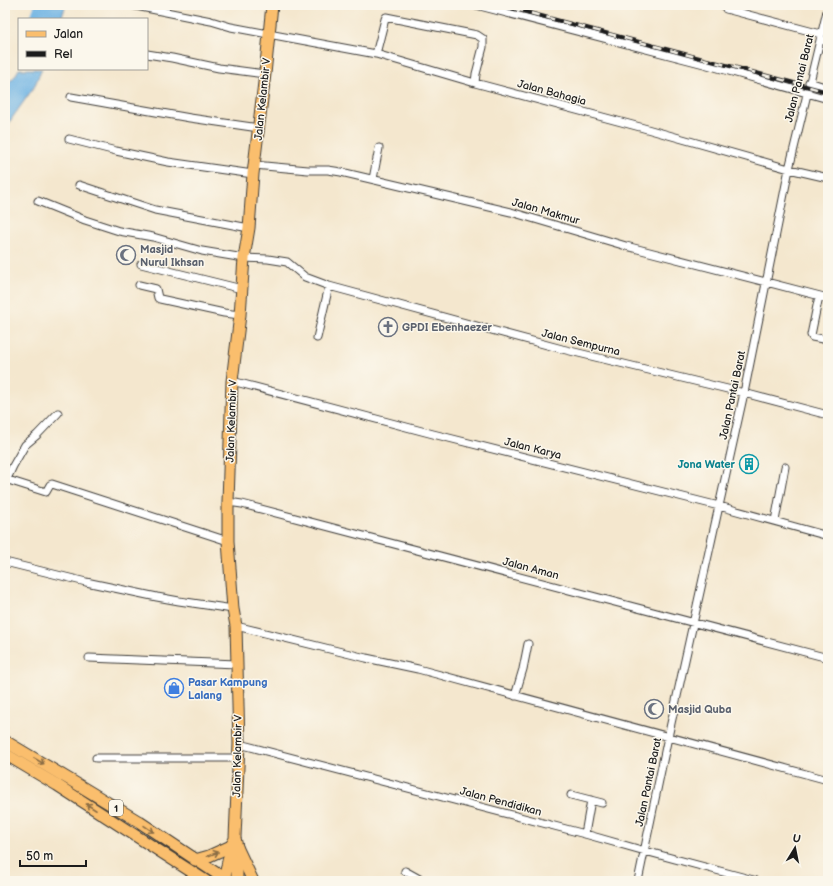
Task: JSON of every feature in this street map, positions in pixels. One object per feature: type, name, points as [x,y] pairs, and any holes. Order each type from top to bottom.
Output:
[{"type":"main road","name":"Jalan Kelambir V","points":[[237,881],[235,844],[239,744],[236,626],[233,608],[228,541],[232,381],[272,5]]},
{"type":"main road","name":"1","points":[[5,741],[124,813],[225,880]]},
{"type":"main road","name":"1","points":[[5,754],[57,785],[204,880]]},
{"type":"main road","name":"Jalan Kelambir V","points":[[225,880],[235,844]]},
{"type":"main road","points":[[195,860],[209,856],[235,844],[253,881]]},
{"type":"street","name":"Jalan Bahagia","points":[[131,5],[211,21],[231,27],[376,54],[475,83],[789,169],[828,178]]},
{"type":"street","points":[[476,5],[704,64],[828,99]]},
{"type":"street","name":"Jalan Pantai Barat","points":[[638,881],[744,392],[789,169],[828,7]]},
{"type":"street","points":[[726,9],[820,37],[828,41]]},
{"type":"street","points":[[376,54],[386,17],[477,35],[483,39],[483,47],[475,83]]},
{"type":"street","points":[[148,54],[220,68],[265,74]]},
{"type":"street","points":[[809,82],[828,88]]},
{"type":"street","points":[[71,97],[190,118],[259,128]]},
{"type":"street","name":"Jalan Makmur","points":[[69,139],[168,162],[254,169],[328,170],[341,172],[511,212],[626,246],[828,298]]},
{"type":"street","points":[[373,179],[379,148]]},
{"type":"street","points":[[79,185],[155,210],[249,228]]},
{"type":"street","name":"Jalan Sempurna","points":[[38,201],[85,220],[119,231],[154,238],[202,251],[244,258],[288,262],[305,277],[329,286],[562,349],[744,392],[828,416]]},
{"type":"street","points":[[141,264],[242,289]]},
{"type":"street","points":[[139,285],[156,289],[158,298],[160,299],[240,315]]},
{"type":"street","points":[[317,338],[329,286]]},
{"type":"street","points":[[819,296],[810,336],[828,340]]},
{"type":"street","name":"Jalan Karya","points":[[232,381],[433,434],[719,506],[828,536]]},
{"type":"street","points":[[58,413],[34,438],[25,445],[5,481],[46,492],[52,484],[228,541]]},
{"type":"street","points":[[5,463],[12,466]]},
{"type":"street","points":[[775,521],[785,467]]},
{"type":"street","name":"Jalan Aman","points":[[228,502],[242,504],[828,658]]},
{"type":"street","points":[[5,562],[86,582],[171,600],[233,608]]},
{"type":"street","points":[[236,626],[366,658],[418,669],[828,780]]},
{"type":"street","points":[[515,696],[528,644]]},
{"type":"street","points":[[89,658],[236,664]]},
{"type":"street","name":"Jalan Pendidikan","points":[[239,744],[585,834],[757,881]]},
{"type":"street","points":[[96,758],[238,758]]},
{"type":"street","points":[[571,795],[602,803]]},
{"type":"street","points":[[585,834],[591,800]]},
{"type":"street","points":[[405,871],[422,881]]},
{"type":"water","points":[[43,5],[66,5],[61,18],[40,18]]},
{"type":"water","points":[[18,70],[42,70],[34,87],[10,121],[5,131],[5,86],[15,76]]},
{"type":"waterway","points":[[38,18],[43,5]]},
{"type":"railway","points":[[500,5],[828,92]]},
{"type":"place","name":"Masjid Nurul Ikhsan","points":[[126,255]]},
{"type":"place","name":"GPDI Ebenhaezer","points":[[388,327]]},
{"type":"place","name":"Jona Water","points":[[749,464]]},
{"type":"place","name":"Pasar Kampung Lalang","points":[[174,688]]},
{"type":"place","name":"Masjid Quba","points":[[654,709]]}]
